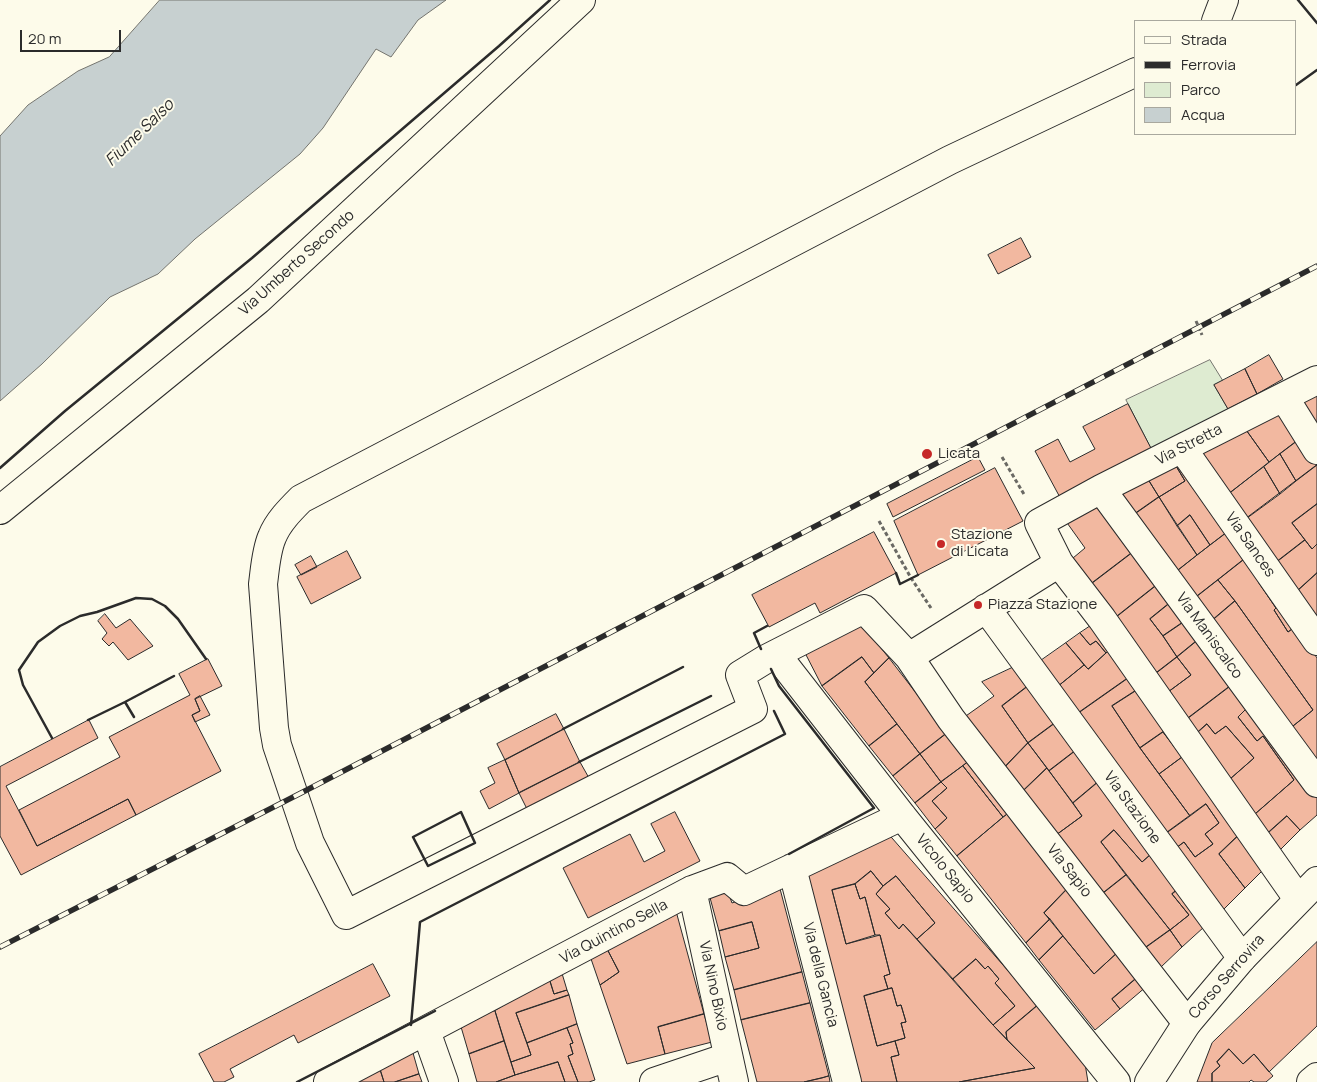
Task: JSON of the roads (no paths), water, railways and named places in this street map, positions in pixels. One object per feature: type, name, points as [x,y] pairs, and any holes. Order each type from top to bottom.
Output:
[{"type":"street","name":"Via Umberto Secondo","points":[[0,510],[258,300],[581,0]]},
{"type":"street","points":[[1216,20],[1224,0]]},
{"type":"street","points":[[776,654],[740,675],[753,710],[346,915],[310,843],[277,745],[274,728],[263,584],[266,562],[272,537],[284,516],[301,499],[950,160],[1134,73]]},
{"type":"street","name":"Via Stretta","points":[[1059,563],[1051,518],[1101,489],[1317,380]]},
{"type":"street","points":[[1284,397],[1317,450]]},
{"type":"street","name":"Via Sances","points":[[1182,448],[1317,641]]},
{"type":"street","name":"Via Maniscalco","points":[[1101,489],[1317,783]]},
{"type":"street","points":[[909,657],[1059,563],[1308,890]]},
{"type":"street","name":"Via Stazione","points":[[986,608],[1242,958]]},
{"type":"street","name":"Via Sapio","points":[[776,654],[864,609],[909,657],[951,719],[1187,1023]]},
{"type":"street","name":"Vicolo Sapio","points":[[776,654],[902,816],[1116,1082]]},
{"type":"street","name":"Via Quintino Sella","points":[[328,1082],[692,890],[727,877],[744,891],[902,816]]},
{"type":"street","name":"Via della Gancia","points":[[792,868],[847,1082]]},
{"type":"street","name":"Via Nino Bixio","points":[[692,890],[731,1069]]},
{"type":"street","name":"Corso Serrovira","points":[[1149,1082],[1187,1023],[1242,958],[1308,890]]},
{"type":"street","points":[[426,1031],[444,1082]]},
{"type":"street","points":[[654,1082],[731,1069]]},
{"type":"street","points":[[1311,1082],[1317,1077]]},
{"type":"water","name":"Fiume Salso","points":[[160,0],[446,0],[418,20],[391,57],[376,49],[323,128],[300,154],[195,239],[158,274],[110,297],[42,364],[0,401],[0,136],[28,105],[78,71],[109,57]]},
{"type":"railway","points":[[0,947],[1317,266]]},
{"type":"place","name":"Licata","points":[[927,454]]},
{"type":"place","name":"Stazione di Licata","points":[[941,544]]},
{"type":"place","name":"Piazza Stazione","points":[[978,605]]}]
